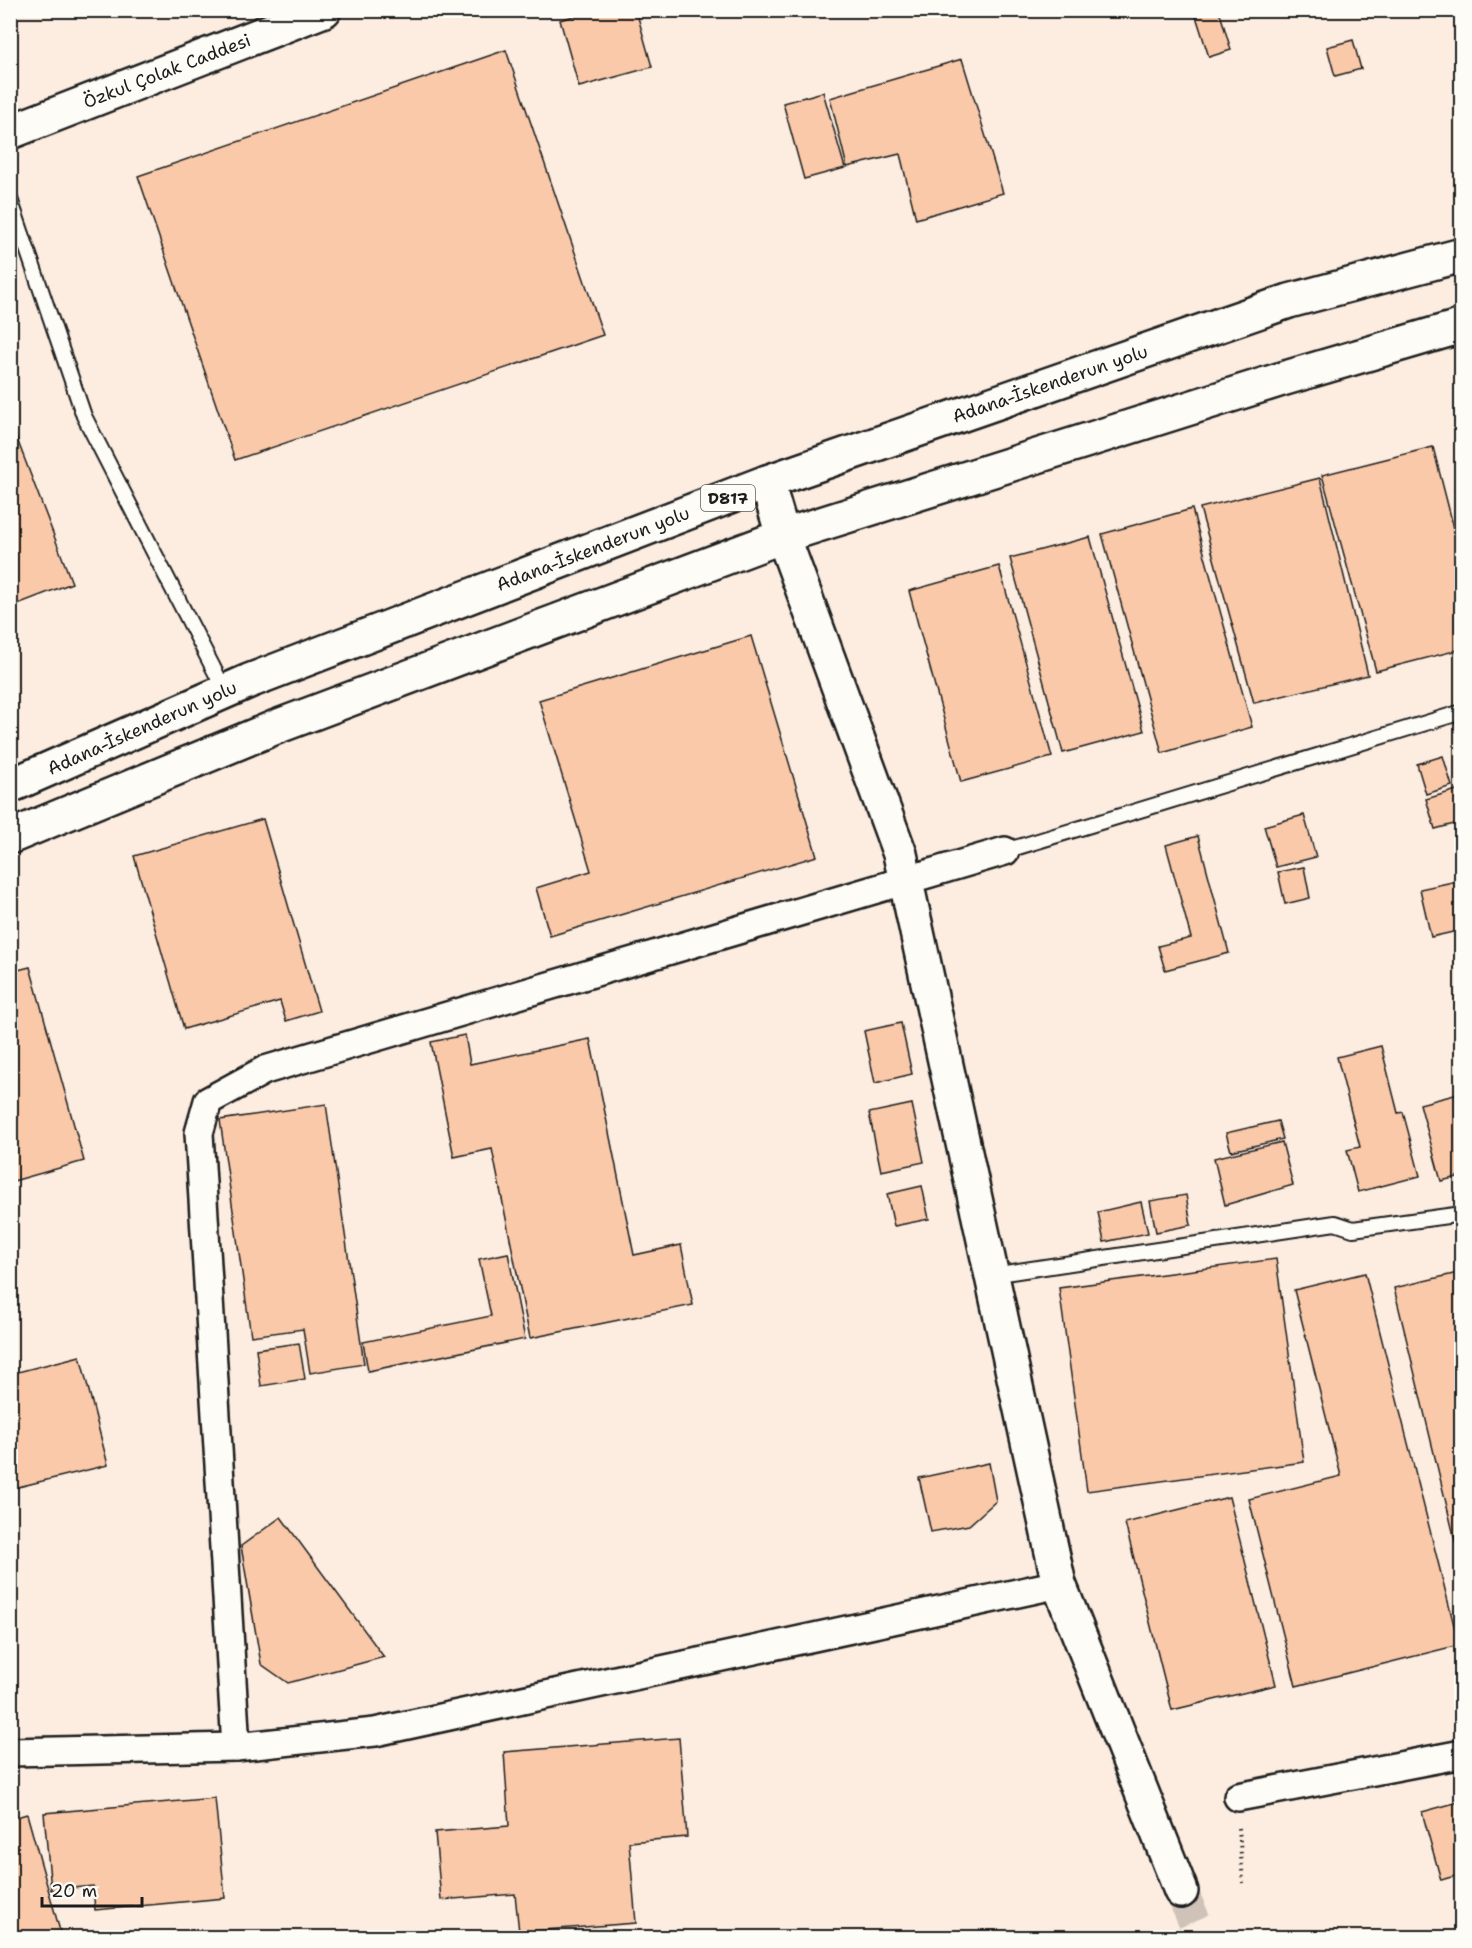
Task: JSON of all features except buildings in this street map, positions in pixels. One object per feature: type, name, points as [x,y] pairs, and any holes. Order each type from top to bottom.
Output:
[{"type":"main road","name":"Özkul Çolak Caddesi","points":[[10,132],[324,10]]},
{"type":"main road","name":"Adana-İskenderun yolu","points":[[10,786],[225,692],[767,482],[1289,301],[1461,255]]},
{"type":"main road","points":[[10,837],[276,726],[783,536],[1282,379],[1461,326]]},
{"type":"main road","points":[[767,482],[783,536],[900,854],[1059,1584],[1181,1891]]},
{"type":"street","points":[[236,1747],[199,1133],[208,1101],[265,1070],[1005,851]]},
{"type":"street","points":[[10,1752],[236,1747],[375,1732],[1059,1584]]},
{"type":"street","points":[[1238,1797],[1461,1754]]},
{"type":"lane","points":[[10,199],[84,416],[225,692]]},
{"type":"lane","points":[[1005,851],[1461,712]]},
{"type":"lane","points":[[992,1275],[1335,1223],[1353,1229],[1461,1214]]},
{"type":"path","points":[[1238,1797],[1243,1883]]},
{"type":"tunnel","points":[[1181,1891],[1202,1938]]}]
